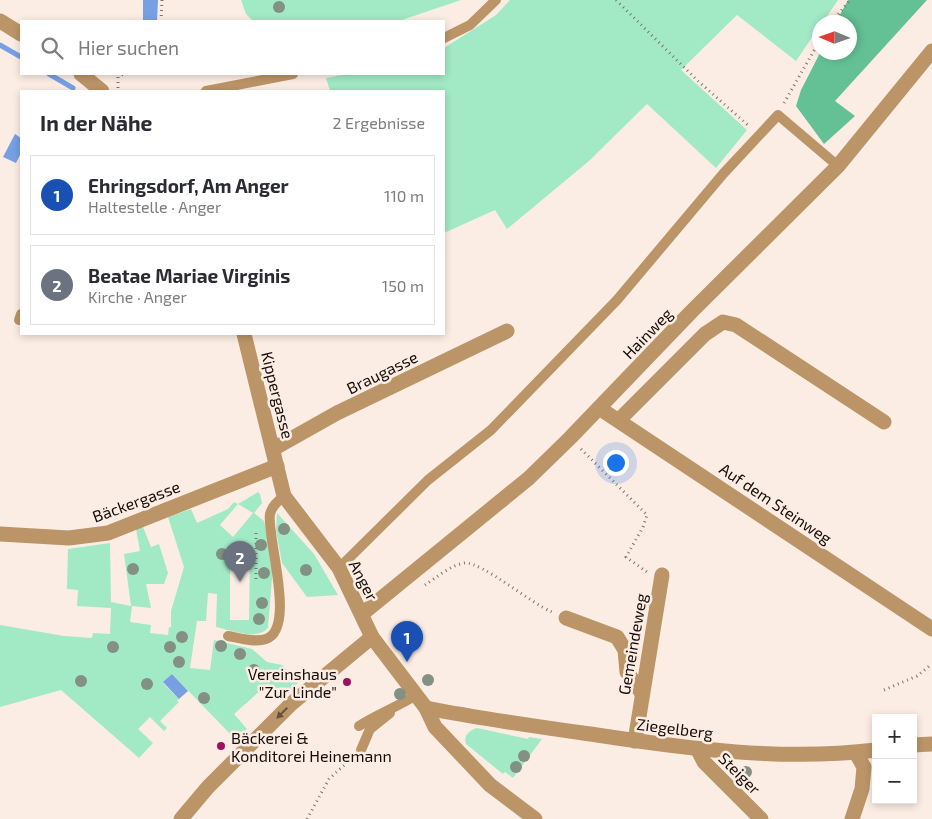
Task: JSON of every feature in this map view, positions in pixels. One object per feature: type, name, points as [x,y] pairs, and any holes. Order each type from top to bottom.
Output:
[{"type":"street","points":[[0,21],[20,33]]},
{"type":"street","name":"Hainweg","points":[[362,614],[529,478],[570,438],[691,312],[838,166],[932,50]]},
{"type":"street","points":[[82,75],[101,90]]},
{"type":"street","points":[[620,420],[705,334],[723,322],[736,325],[884,422]]},
{"type":"street","name":"Braugasse","points":[[273,449],[337,413],[507,331]]},
{"type":"street","name":"Kippergasse","points":[[244,335],[277,466]]},
{"type":"street","name":"Auf dem Steinweg","points":[[600,408],[932,629]]},
{"type":"street","name":"Anger","points":[[277,466],[284,496],[339,568],[372,637],[426,708],[435,727],[490,785],[535,819]]},
{"type":"street","name":"Bäckergasse","points":[[0,534],[69,538],[108,532],[277,466]]},
{"type":"street","name":"Gemeindeweg","points":[[635,741],[641,692],[661,579]]},
{"type":"street","points":[[566,618],[617,637],[624,650],[627,672],[641,692]]},
{"type":"street","points":[[181,819],[208,787],[291,704],[349,653],[372,637]]},
{"type":"street","name":"Ziegelberg","points":[[426,708],[472,717],[698,750],[841,755],[872,751]]},
{"type":"street","points":[[917,746],[932,744]]},
{"type":"street","name":"Steiger","points":[[698,750],[704,762],[762,819]]},
{"type":"street","points":[[852,819],[862,789],[864,767],[856,753]]},
{"type":"lane","points":[[445,38],[470,25],[496,0]]},
{"type":"lane","points":[[211,90],[288,75]]},
{"type":"lane","points":[[339,568],[428,480],[491,430],[617,300],[723,174],[778,115],[838,166]]},
{"type":"lane","points":[[228,636],[262,640],[275,632],[279,613],[278,576],[270,515],[275,504],[284,496]]},
{"type":"lane","points":[[361,750],[370,729],[416,695]]},
{"type":"lane","points":[[359,726],[382,711],[396,708]]},
{"type":"path","points":[[161,20],[162,0]]},
{"type":"path","points":[[616,0],[698,81],[759,135]]},
{"type":"path","points":[[838,15],[850,0]]},
{"type":"path","points":[[778,115],[812,54]]},
{"type":"path","points":[[119,90],[118,78],[122,75]]},
{"type":"path","name":"Gemeindeweg","points":[[570,438],[647,515],[643,527],[626,557],[661,579]]},
{"type":"path","points":[[403,580],[420,588],[459,564],[468,563],[536,605],[566,618]]},
{"type":"path","points":[[884,690],[917,676],[932,664]]},
{"type":"path","points":[[307,819],[329,779],[361,750]]},
{"type":"green space","points":[[241,0],[461,0],[402,20],[252,20],[246,14]]},
{"type":"green space","points":[[510,0],[838,0],[828,15],[812,15],[812,37],[796,61],[737,15],[681,70],[747,130],[716,168],[647,104],[589,161],[507,229],[495,210],[445,233],[445,90],[330,90],[326,78],[342,75],[445,75],[445,47],[496,15]]},
{"type":"green space","points":[[848,0],[927,0],[835,101],[855,116],[824,144],[796,106],[801,90],[816,60],[857,60],[857,15],[840,15]]},
{"type":"green space","points":[[258,492],[260,494],[262,503],[254,513],[264,521],[273,566],[268,628],[257,634],[250,634],[216,627],[217,594],[208,593],[206,621],[197,621],[190,668],[210,670],[214,640],[252,649],[267,662],[282,665],[298,683],[281,698],[268,684],[234,714],[247,729],[236,740],[172,674],[163,683],[179,699],[177,701],[179,702],[160,721],[167,728],[164,731],[150,717],[138,729],[153,743],[139,758],[61,690],[0,707],[0,625],[64,636],[92,638],[93,633],[110,634],[111,608],[77,606],[78,590],[67,589],[68,549],[110,543],[111,602],[131,606],[124,554],[140,551],[136,529],[143,527],[151,547],[159,544],[168,573],[164,584],[146,584],[151,608],[132,606],[130,622],[151,625],[150,633],[168,635],[169,627],[171,627],[171,611],[184,567],[168,517],[191,509],[197,523],[228,509],[234,502],[238,504]],"holes":[[[238,504],[253,513],[233,537],[220,525]],[[230,555],[250,555],[249,620],[230,620]]]},
{"type":"green space","points":[[277,513],[314,554],[338,595],[307,597],[282,563],[276,531]]},
{"type":"green space","points":[[477,728],[528,739],[529,737],[542,739],[513,778],[505,772],[503,774],[466,744],[465,738],[468,733]]},
{"type":"water","points":[[143,0],[158,0],[157,20],[143,20]]},
{"type":"water","points":[[15,134],[20,137],[20,155],[16,163],[3,157]]},
{"type":"water","points":[[172,674],[188,691],[179,699],[163,682]]},
{"type":"waterway","points":[[0,45],[20,56]]},
{"type":"waterway","points":[[51,75],[73,88]]},
{"type":"place","name":"Beatae Mariae Virginis","points":[[240,582]]},
{"type":"place","name":"Ehringsdorf, Am Anger","points":[[407,662]]},
{"type":"place","name":"Vereinshaus \"Zur Linde\"","points":[[347,682]]},
{"type":"place","name":"Bäckerei & Konditorei Heinemann","points":[[221,746]]}]
